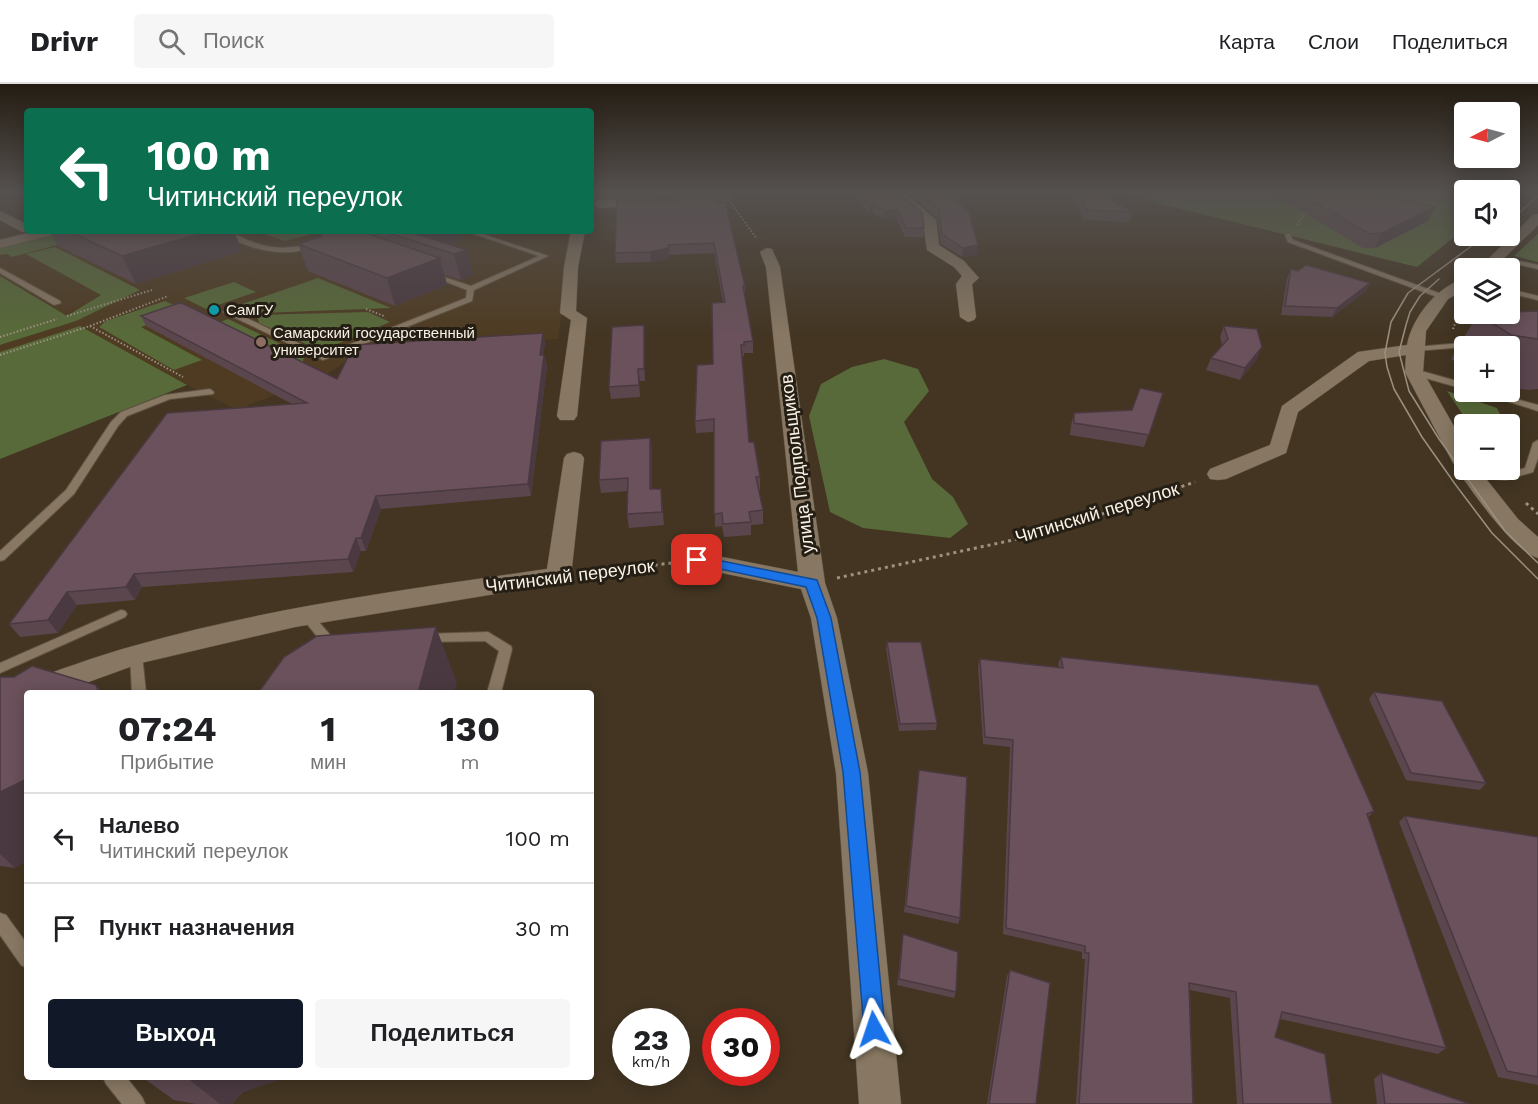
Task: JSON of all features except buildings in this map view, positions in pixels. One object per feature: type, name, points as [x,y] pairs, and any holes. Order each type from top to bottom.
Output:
[{"type":"street","points":[[567,416],[579,318],[568,313],[571,267],[576,240]]},
{"type":"street","points":[[931,240],[934,250],[958,264],[972,278],[966,280],[964,284],[968,317]]},
{"type":"street","points":[[1496,258],[1516,240]]},
{"type":"street","name":"улица Подпольщиков","points":[[767,252],[773,267],[812,583],[824,618],[852,772],[880,1104]]},
{"type":"street","points":[[1454,295],[1443,296],[1418,331],[1414,372],[1454,445]]},
{"type":"street","points":[[1218,474],[1279,449],[1289,410],[1364,356],[1415,349]]},
{"type":"street","points":[[559,576],[574,458]]},
{"type":"street","points":[[1476,480],[1510,524],[1538,550]]},
{"type":"street","points":[[697,560],[812,583]]},
{"type":"street","name":"Читинский переулок","points":[[36,690],[136,655],[191,641],[380,601],[559,576]]},
{"type":"street","name":"Читинский переулок","points":[[0,703],[24,694]]},
{"type":"lane","points":[[245,240],[280,252],[324,243]]},
{"type":"lane","points":[[423,272],[471,289],[545,256],[494,240]]},
{"type":"lane","points":[[1290,240],[1443,296]]},
{"type":"lane","points":[[1520,263],[1538,267]]},
{"type":"lane","points":[[0,270],[57,303]]},
{"type":"lane","points":[[227,312],[323,358],[469,299],[471,289]]},
{"type":"lane","points":[[1520,294],[1538,298]]},
{"type":"lane","points":[[1415,349],[1454,345]]},
{"type":"lane","points":[[1414,372],[1454,383]]},
{"type":"lane","points":[[0,557],[70,492],[114,424],[124,414],[168,397],[210,392]]},
{"type":"lane","points":[[1517,402],[1538,408]]},
{"type":"lane","points":[[1520,473],[1529,470],[1538,443]]},
{"type":"lane","points":[[0,669],[120,614]]},
{"type":"lane","points":[[307,616],[335,650],[346,648]]},
{"type":"lane","points":[[408,639],[488,636],[506,649],[495,690]]},
{"type":"lane","points":[[136,655],[139,690]]},
{"type":"lane","points":[[0,921],[24,955]]},
{"type":"lane","points":[[115,1080],[135,1104]]},
{"type":"path","points":[[758,240],[767,252]]},
{"type":"path","points":[[0,337],[152,290]]},
{"type":"path","points":[[0,355],[90,326],[168,296]]},
{"type":"path","points":[[1447,345],[1455,324]]},
{"type":"path","points":[[90,326],[210,392]]},
{"type":"path","name":"Читинский переулок","points":[[812,583],[1050,532],[1218,474]]},
{"type":"path","name":"Читинский переулок","points":[[559,576],[697,560]]},
{"type":"shaded area","name":"Самарский государственный университет","points":[[34,240],[572,240],[558,339],[360,352],[329,373],[237,410],[187,385],[0,459],[0,345],[75,321],[0,276],[0,248]]},
{"type":"green space","points":[[34,240],[77,240],[12,257],[7,254],[0,255],[0,248]]},
{"type":"green space","points":[[1306,240],[1451,240],[1417,267]]},
{"type":"green space","points":[[1532,240],[1538,240],[1538,262],[1514,256]]},
{"type":"green space","points":[[55,247],[140,290],[76,321],[0,345],[0,276],[67,316],[101,295],[26,254]]},
{"type":"green space","points":[[318,278],[391,308],[260,313],[242,304]]},
{"type":"green space","points":[[234,282],[256,292],[206,309],[184,298]]},
{"type":"green space","points":[[165,301],[187,311],[141,327],[202,360],[174,370],[99,327],[106,321]]},
{"type":"green space","points":[[368,312],[390,322],[330,347],[317,349],[259,323],[257,315]]},
{"type":"green space","points":[[228,319],[304,355],[302,368],[213,325]]},
{"type":"green space","points":[[80,326],[187,385],[0,459],[0,352]]},
{"type":"green space","points":[[884,359],[918,369],[929,391],[904,422],[932,479],[953,497],[968,524],[950,538],[863,528],[830,512],[809,416],[821,384],[852,367]]},
{"type":"green space","points":[[1447,391],[1454,393],[1454,402]]},
{"type":"green space","points":[[1454,402],[1479,402],[1497,408],[1500,414],[1462,414]]},
{"type":"tram line","points":[[1471,246],[1408,293],[1391,322],[1385,353],[1387,367],[1394,389],[1422,437],[1455,484],[1492,533],[1538,579]]},
{"type":"tram line","points":[[1439,279],[1420,296],[1410,312],[1406,325],[1399,352],[1409,391],[1439,439],[1505,531],[1538,563]]},
{"type":"place","name":"СамГУ","points":[[214,310]]},
{"type":"place","name":"Самарский государственный университет","points":[[261,342]]},
{"type":"route","points":[[697,560],[812,583],[824,618],[852,772],[874,1029]]}]
